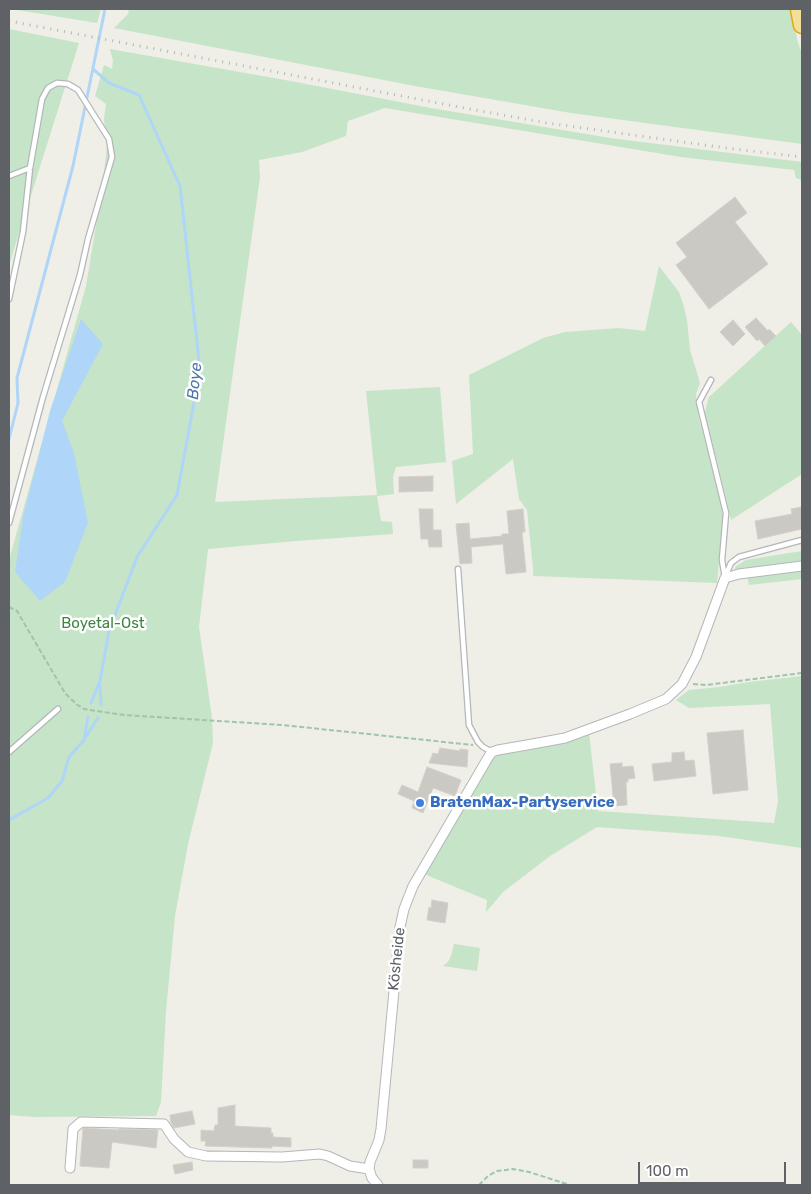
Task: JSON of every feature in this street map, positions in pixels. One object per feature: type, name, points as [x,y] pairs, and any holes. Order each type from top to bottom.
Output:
[{"type":"highway","points":[[799,9],[802,25]]},
{"type":"street","points":[[492,752],[565,738],[666,699],[682,684],[696,657],[725,578],[740,574],[802,566]]},
{"type":"street","name":"Kösheide","points":[[369,1169],[381,1129],[400,927],[404,909],[413,886],[492,752]]},
{"type":"street","points":[[70,1168],[74,1129],[81,1122],[164,1124],[174,1139],[188,1152],[206,1156],[282,1157],[320,1154],[350,1166],[369,1169],[372,1178],[378,1185]]},
{"type":"lane","points":[[9,299],[23,232],[30,168],[42,99],[48,88],[57,83],[68,84],[78,90],[109,139],[112,157],[9,523]]},
{"type":"lane","points":[[9,176],[30,168]]},
{"type":"lane","points":[[711,380],[700,402],[726,513],[722,560],[725,578]]},
{"type":"lane","points":[[725,578],[731,564],[740,557],[802,540]]},
{"type":"lane","points":[[458,569],[469,724],[478,742],[492,752]]},
{"type":"lane","points":[[9,752],[58,709]]},
{"type":"path","points":[[9,607],[17,611],[65,693],[84,710],[124,715],[282,725],[483,747]]},
{"type":"path","points":[[682,684],[706,684],[802,672]]},
{"type":"path","points":[[479,1185],[488,1176],[497,1171],[513,1169],[570,1185]]},
{"type":"green space","points":[[11,9],[101,9],[97,23]]},
{"type":"green space","points":[[129,9],[791,9],[802,54],[802,144],[571,113],[415,86],[114,28],[128,14]]},
{"type":"green space","points":[[9,29],[79,43],[9,265]]},
{"type":"green space","name":"Boyetal-Ost","points":[[110,49],[431,108],[610,138],[802,162],[802,180],[796,178],[794,170],[681,157],[385,108],[348,121],[346,136],[302,152],[259,160],[260,177],[215,502],[377,495],[366,391],[440,387],[446,462],[396,467],[393,477],[394,494],[377,496],[381,521],[392,522],[393,534],[208,549],[199,627],[212,718],[213,743],[188,844],[175,916],[166,1011],[161,1102],[156,1116],[34,1117],[9,1115],[9,560],[86,286],[103,183],[107,145],[104,119],[106,104],[95,96],[104,65],[112,69],[113,61]]},
{"type":"green space","points":[[659,266],[679,292],[687,320],[690,350],[700,383],[696,394],[698,414],[723,516],[717,583],[533,576],[527,510],[519,499],[513,459],[456,504],[452,461],[473,454],[469,375],[543,338],[565,332],[619,328],[645,331]]},
{"type":"green space","points":[[791,322],[802,335],[802,474],[731,520],[705,413],[709,397]]},
{"type":"green space","points":[[802,551],[802,579],[749,585],[746,571],[738,572],[735,569],[735,567],[746,560]]},
{"type":"green space","points":[[802,676],[802,848],[719,836],[597,827],[550,856],[503,892],[486,912],[487,900],[424,874],[495,756],[507,752],[565,742],[589,733],[598,811],[774,823],[778,801],[770,704],[689,708],[676,700],[689,690]]},
{"type":"green space","points":[[454,944],[480,948],[477,971],[443,966],[451,956]]},
{"type":"water","points":[[81,319],[103,344],[62,421],[74,453],[88,523],[65,582],[40,601],[15,572],[23,517],[50,411]]},
{"type":"building","points":[[735,197],[747,213],[735,222],[768,264],[709,309],[676,265],[687,257],[676,243]]},
{"type":"building","points":[[756,318],[768,331],[769,329],[776,336],[765,346],[759,339],[757,341],[745,327]]},
{"type":"building","points":[[733,320],[745,334],[733,346],[720,332]]},
{"type":"building","points":[[433,476],[433,491],[399,492],[399,477]]},
{"type":"building","points":[[802,507],[802,529],[758,539],[755,521],[792,514],[791,509]]},
{"type":"building","points":[[419,509],[433,509],[433,530],[441,530],[442,547],[429,547],[428,539],[421,539]]},
{"type":"building","points":[[523,509],[525,532],[522,532],[526,572],[506,574],[503,544],[471,547],[472,563],[460,564],[456,524],[469,523],[470,539],[502,536],[502,534],[509,534],[507,511]]},
{"type":"building","points":[[743,730],[748,790],[713,794],[707,733]]},
{"type":"building","points":[[440,748],[460,751],[460,749],[468,750],[467,767],[429,763],[433,753],[438,754]]},
{"type":"building","points":[[684,752],[685,761],[694,760],[696,776],[654,781],[652,764],[672,762],[672,753]]},
{"type":"building","points":[[622,763],[622,767],[633,766],[635,778],[628,779],[628,782],[626,782],[627,805],[614,806],[610,764]]},
{"type":"building","points":[[427,767],[461,780],[455,796],[433,788],[423,813],[412,808],[414,801],[398,794],[402,785],[418,792]]},
{"type":"building","points":[[432,900],[448,903],[445,923],[427,920]]},
{"type":"building","points":[[235,1105],[235,1126],[271,1128],[273,1137],[291,1138],[291,1147],[205,1146],[206,1141],[201,1141],[201,1130],[214,1131],[215,1125],[218,1125],[218,1108]]},
{"type":"building","points":[[192,1111],[195,1124],[174,1128],[170,1115]]},
{"type":"building","points":[[83,1128],[158,1130],[156,1148],[112,1142],[109,1168],[80,1166]]},
{"type":"building","points":[[413,1160],[428,1160],[428,1168],[413,1168]]},
{"type":"building","points":[[192,1162],[193,1170],[175,1174],[173,1165]]},
{"type":"waterway","name":"Boye","points":[[9,439],[18,403],[17,378],[73,166],[105,9]]},
{"type":"waterway","name":"Boye","points":[[91,703],[100,681],[109,631],[137,557],[177,495],[200,370],[180,186],[139,95],[109,83],[93,69]]},
{"type":"waterway","name":"Boye","points":[[100,685],[101,705]]},
{"type":"waterway","name":"Boye","points":[[9,820],[48,798],[62,781],[69,757],[84,740],[88,717]]},
{"type":"waterway","name":"Boye","points":[[85,738],[98,718]]},
{"type":"railway","points":[[9,21],[547,123],[802,157]]},
{"type":"place","name":"BratenMax-Partyservice","points":[[420,803]]}]
